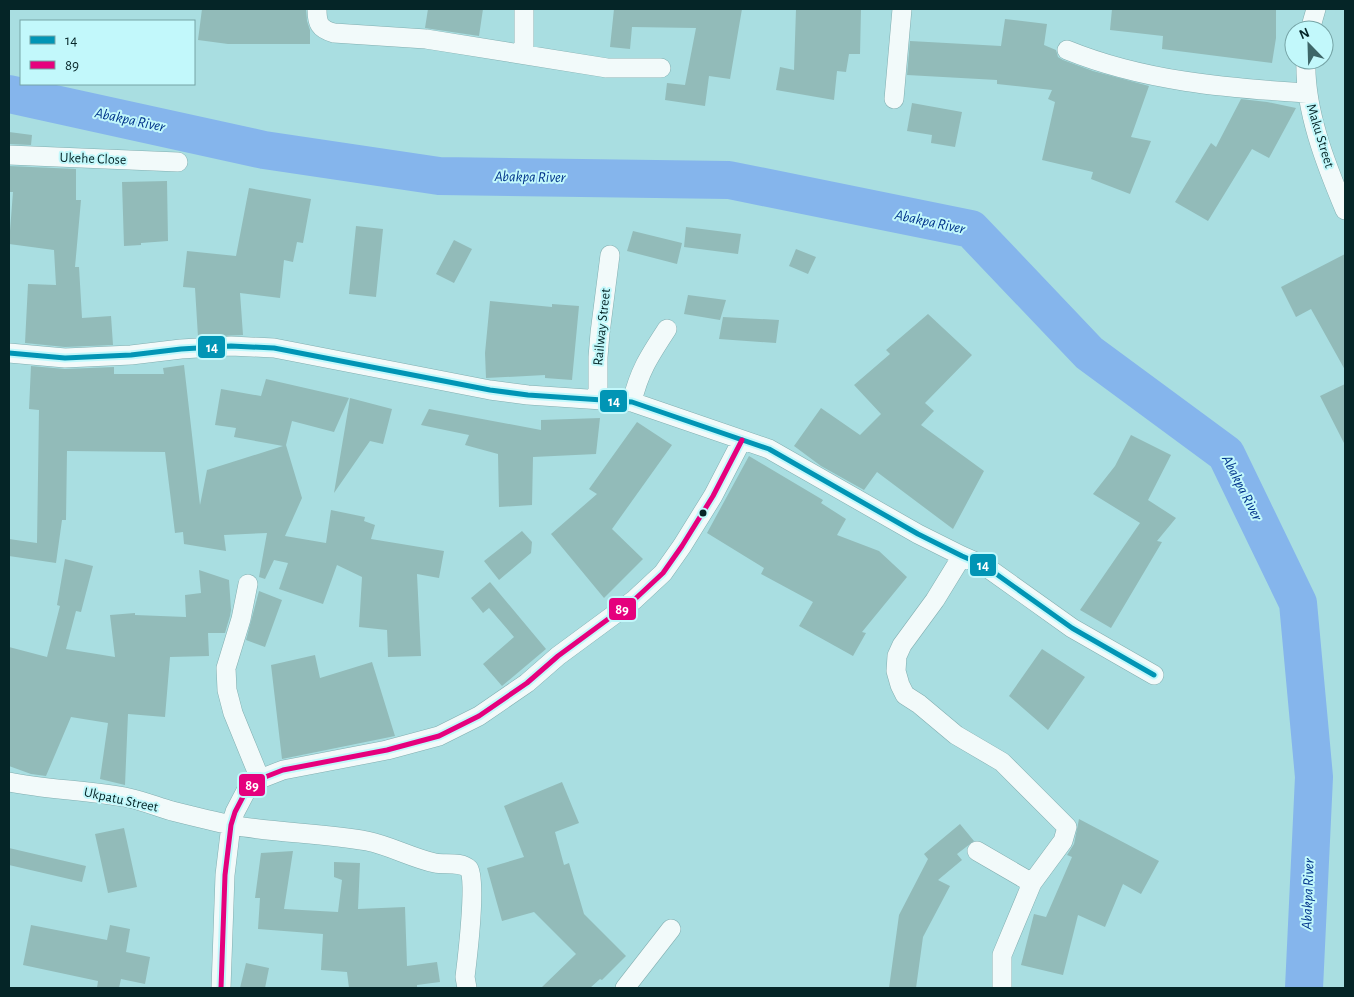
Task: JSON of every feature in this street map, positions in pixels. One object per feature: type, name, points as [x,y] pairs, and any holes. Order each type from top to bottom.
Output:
[{"type":"street","points":[[317,9],[317,21],[321,28],[334,33],[426,39],[607,68],[661,68]]},
{"type":"street","points":[[524,9],[524,54]]},
{"type":"street","points":[[894,99],[902,9]]},
{"type":"street","points":[[1067,50],[1088,59],[1193,83],[1254,90],[1307,93]]},
{"type":"street","name":"Maku Street","points":[[1306,70],[1307,93],[1318,134],[1345,210]]},
{"type":"street","name":"Ukehe Close","points":[[9,155],[178,162]]},
{"type":"street","name":"Railway Street","points":[[598,400],[598,349],[610,255]]},
{"type":"street","points":[[632,402],[636,384],[645,361],[667,329]]},
{"type":"street","points":[[9,353],[65,358],[131,355],[231,346],[274,348],[490,390],[528,395],[632,402],[770,449],[918,534],[985,566],[1072,628],[1154,675]]},
{"type":"street","points":[[221,988],[225,875],[231,825],[234,812],[247,789],[260,779],[283,770],[387,750],[439,736],[479,716],[527,683],[558,656],[634,600],[663,573],[713,496],[742,440]]},
{"type":"street","points":[[962,556],[935,600],[902,645],[897,656],[896,671],[906,695],[956,735],[1002,762],[1067,827],[1064,841],[1032,883],[1002,955],[1002,988]]},
{"type":"street","points":[[248,584],[242,619],[226,668],[227,690],[233,713],[260,779]]},
{"type":"street","name":"Ukpatu Street","points":[[9,782],[40,788],[68,789],[130,799],[231,825],[367,841],[394,848],[436,863],[465,866],[472,875],[467,988]]},
{"type":"street","points":[[977,851],[1032,883]]},
{"type":"street","points":[[626,988],[671,929]]},
{"type":"building","points":[[202,9],[306,9],[310,30],[310,44],[228,44],[198,40]]},
{"type":"building","points":[[428,9],[483,9],[479,36],[425,28]]},
{"type":"building","points":[[614,9],[742,9],[730,79],[709,76],[705,106],[665,100],[667,83],[685,85],[696,28],[632,27],[630,49],[610,47]]},
{"type":"building","points":[[796,9],[861,9],[860,54],[849,54],[846,72],[837,71],[834,100],[776,90],[780,67],[794,70]]},
{"type":"building","points":[[1112,9],[1276,9],[1276,38],[1272,63],[1162,49],[1163,36],[1110,30]]},
{"type":"building","points":[[1005,19],[1047,24],[1044,45],[1056,50],[1058,57],[1093,71],[1149,86],[1131,137],[1151,141],[1130,194],[1091,179],[1093,172],[1042,160],[1055,102],[1048,99],[1052,90],[997,84],[997,80],[907,75],[910,41],[1001,46]]},
{"type":"building","points":[[1241,99],[1296,108],[1269,158],[1252,149],[1208,221],[1175,202],[1211,143],[1216,147]]},
{"type":"building","points":[[912,103],[962,112],[955,147],[931,143],[932,135],[907,131]]},
{"type":"building","points":[[9,132],[32,135],[31,145],[9,144]]},
{"type":"building","points":[[9,166],[76,169],[76,200],[81,200],[75,267],[79,267],[82,318],[111,316],[113,345],[65,347],[25,343],[28,284],[56,285],[54,250],[9,244],[13,192],[9,192]]},
{"type":"building","points":[[167,181],[168,241],[124,246],[122,182]]},
{"type":"building","points":[[249,188],[311,199],[303,243],[297,242],[293,262],[284,260],[280,298],[240,293],[243,335],[198,337],[195,288],[183,287],[187,251],[236,256]]},
{"type":"building","points":[[356,226],[383,229],[376,297],[349,294]]},
{"type":"building","points":[[686,227],[741,234],[738,254],[684,247]]},
{"type":"building","points":[[633,231],[682,243],[677,264],[627,251]]},
{"type":"building","points":[[454,240],[472,249],[454,283],[436,274]]},
{"type":"building","points":[[796,249],[816,257],[808,274],[789,266]]},
{"type":"building","points":[[1345,254],[1345,370],[1311,309],[1296,317],[1281,287]]},
{"type":"building","points":[[688,295],[726,300],[720,320],[684,314]]},
{"type":"building","points":[[490,301],[552,307],[552,304],[579,306],[572,380],[545,378],[545,375],[486,378],[485,353]]},
{"type":"building","points":[[928,314],[972,355],[925,403],[934,411],[921,425],[984,471],[953,529],[877,472],[864,490],[821,466],[794,446],[821,408],[860,435],[881,414],[854,385],[890,354],[886,350]]},
{"type":"building","points":[[723,317],[779,320],[776,343],[719,339]]},
{"type":"building","points":[[184,365],[200,505],[207,470],[283,446],[234,437],[236,428],[215,425],[221,389],[261,396],[266,379],[349,398],[334,432],[292,421],[286,445],[302,498],[285,536],[326,543],[331,510],[365,517],[364,521],[375,525],[371,539],[444,551],[439,578],[417,574],[421,656],[388,657],[387,630],[359,627],[362,577],[337,565],[323,604],[279,589],[288,563],[274,560],[265,579],[259,577],[267,533],[224,535],[226,551],[184,544],[183,532],[175,533],[165,452],[67,451],[66,520],[62,520],[56,563],[9,556],[9,539],[37,543],[39,410],[29,409],[31,366],[65,369],[114,367],[114,374],[164,374],[163,368]]},
{"type":"building","points":[[1345,384],[1345,445],[1320,396]]},
{"type":"building","points":[[350,398],[392,409],[383,444],[370,441],[334,493]]},
{"type":"building","points":[[429,409],[541,430],[541,420],[600,418],[596,454],[533,457],[532,505],[499,507],[498,454],[465,445],[469,435],[421,425]]},
{"type":"building","points":[[637,422],[672,445],[612,529],[643,559],[604,598],[551,534],[597,494],[589,489]]},
{"type":"building","points":[[1131,435],[1171,455],[1148,500],[1176,518],[1157,541],[1162,542],[1111,628],[1080,610],[1140,523],[1093,494],[1115,466]]},
{"type":"building","points":[[749,456],[823,500],[821,503],[846,519],[837,535],[879,551],[907,577],[862,632],[866,633],[853,656],[799,626],[813,602],[761,574],[764,568],[707,533]]},
{"type":"building","points":[[522,531],[532,542],[531,553],[499,580],[484,561]]},
{"type":"building","points":[[65,559],[93,566],[81,612],[76,611],[66,649],[115,657],[110,615],[135,613],[135,615],[186,617],[185,595],[201,593],[199,570],[229,580],[230,616],[225,633],[208,633],[209,656],[170,657],[165,717],[128,714],[125,785],[100,779],[108,723],[71,717],[46,776],[31,774],[9,766],[9,647],[47,657],[60,606],[57,605]]},
{"type":"building","points":[[490,582],[546,649],[502,686],[483,664],[514,637],[489,608],[483,613],[471,598]]},
{"type":"building","points":[[259,591],[282,600],[265,647],[246,640]]},
{"type":"building","points":[[1042,649],[1085,677],[1048,730],[1009,696]]},
{"type":"building","points":[[315,655],[320,678],[372,662],[395,736],[282,759],[271,665]]},
{"type":"building","points":[[562,782],[579,823],[555,832],[564,865],[569,863],[584,914],[626,956],[602,980],[600,979],[590,988],[541,988],[576,954],[534,912],[502,921],[487,868],[524,857],[504,806]]},
{"type":"building","points":[[1079,819],[1159,861],[1141,894],[1123,884],[1105,927],[1078,915],[1063,975],[1021,965],[1034,914],[1046,917],[1072,857],[1067,855],[1074,844]]},
{"type":"building","points":[[960,824],[974,841],[957,854],[962,860],[938,880],[950,886],[923,937],[916,988],[889,988],[899,915],[928,859],[924,854]]},
{"type":"building","points":[[124,828],[137,887],[108,893],[95,834]]},
{"type":"building","points":[[9,848],[86,866],[82,882],[9,865]]},
{"type":"building","points":[[293,851],[284,909],[338,912],[342,880],[334,877],[334,862],[360,863],[358,909],[405,907],[407,966],[437,962],[440,982],[417,985],[417,988],[349,988],[347,972],[321,970],[323,934],[258,929],[260,898],[255,898],[261,853]]},
{"type":"building","points":[[31,925],[107,940],[110,925],[130,929],[126,952],[150,957],[145,984],[121,979],[119,988],[97,988],[98,981],[23,965]]},
{"type":"building","points":[[246,963],[269,968],[265,988],[240,988]]},
{"type":"waterway","name":"Abakpa River","points":[[9,94],[264,150],[439,176],[729,180],[971,229],[1089,353],[1226,454],[1298,603],[1314,777],[1304,988]]},
{"type":"transit line","name":"14","points":[[9,353],[65,358],[131,355],[231,346],[274,348],[490,390],[528,395],[632,402],[769,449],[918,534],[985,566],[1072,628],[1154,675]]},
{"type":"transit line","name":"89","points":[[221,988],[225,875],[231,825],[235,812],[247,789],[260,779],[283,770],[387,750],[439,736],[479,716],[527,683],[558,656],[634,600],[663,573],[713,496],[742,440]]}]
